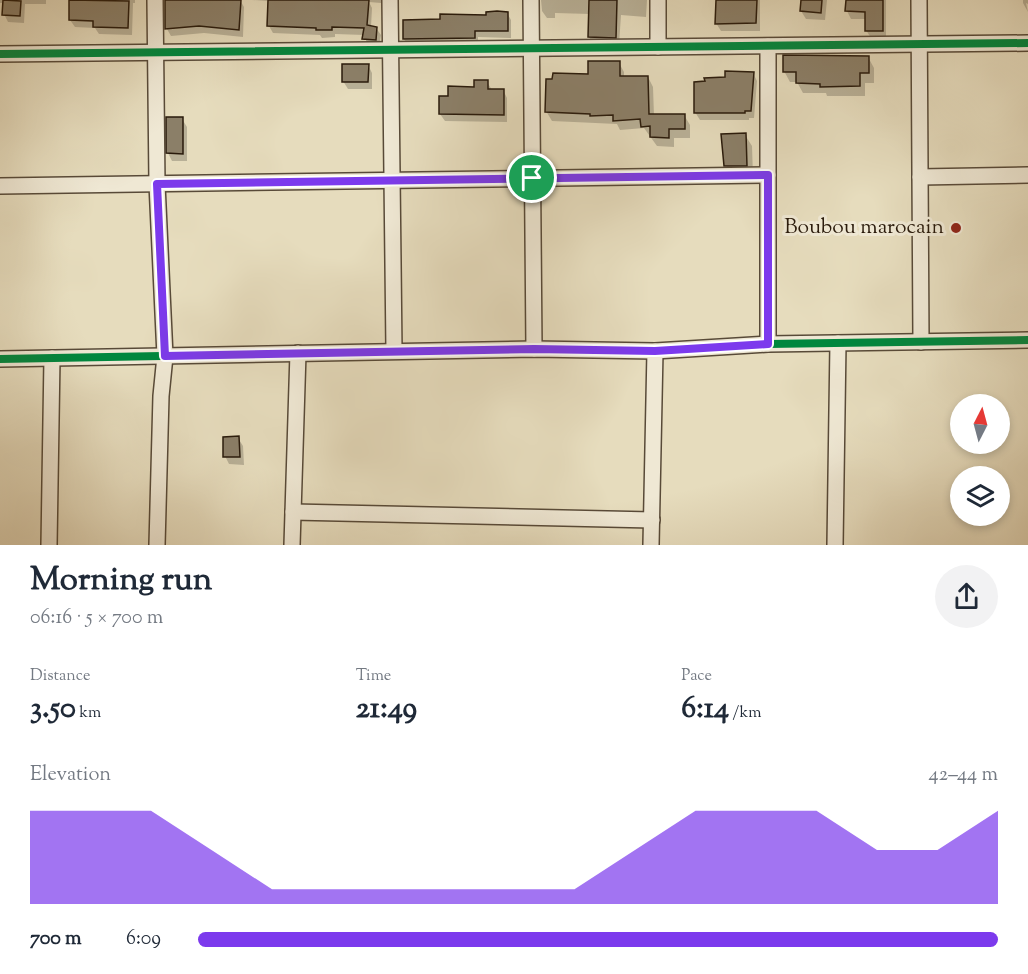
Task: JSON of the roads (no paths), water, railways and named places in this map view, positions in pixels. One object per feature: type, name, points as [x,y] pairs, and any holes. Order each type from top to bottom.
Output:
[{"type":"street","points":[[156,0],[157,184],[165,356],[161,396],[157,545]]},
{"type":"street","points":[[390,0],[394,351]]},
{"type":"street","points":[[531,0],[534,349]]},
{"type":"street","points":[[658,0],[658,47]]},
{"type":"street","points":[[919,0],[921,342]]},
{"type":"street","points":[[0,54],[1028,43]]},
{"type":"street","points":[[768,46],[768,344]]},
{"type":"street","points":[[0,186],[768,175]]},
{"type":"street","points":[[920,177],[1028,175]]},
{"type":"street","points":[[0,359],[534,349],[655,351],[768,344],[1028,340]]},
{"type":"street","points":[[835,545],[838,343]]},
{"type":"street","points":[[651,545],[655,351]]},
{"type":"street","points":[[292,545],[298,353]]},
{"type":"street","points":[[49,545],[52,358]]},
{"type":"street","points":[[293,512],[652,520]]},
{"type":"place","name":"Boubou marocain","points":[[956,228]]}]
